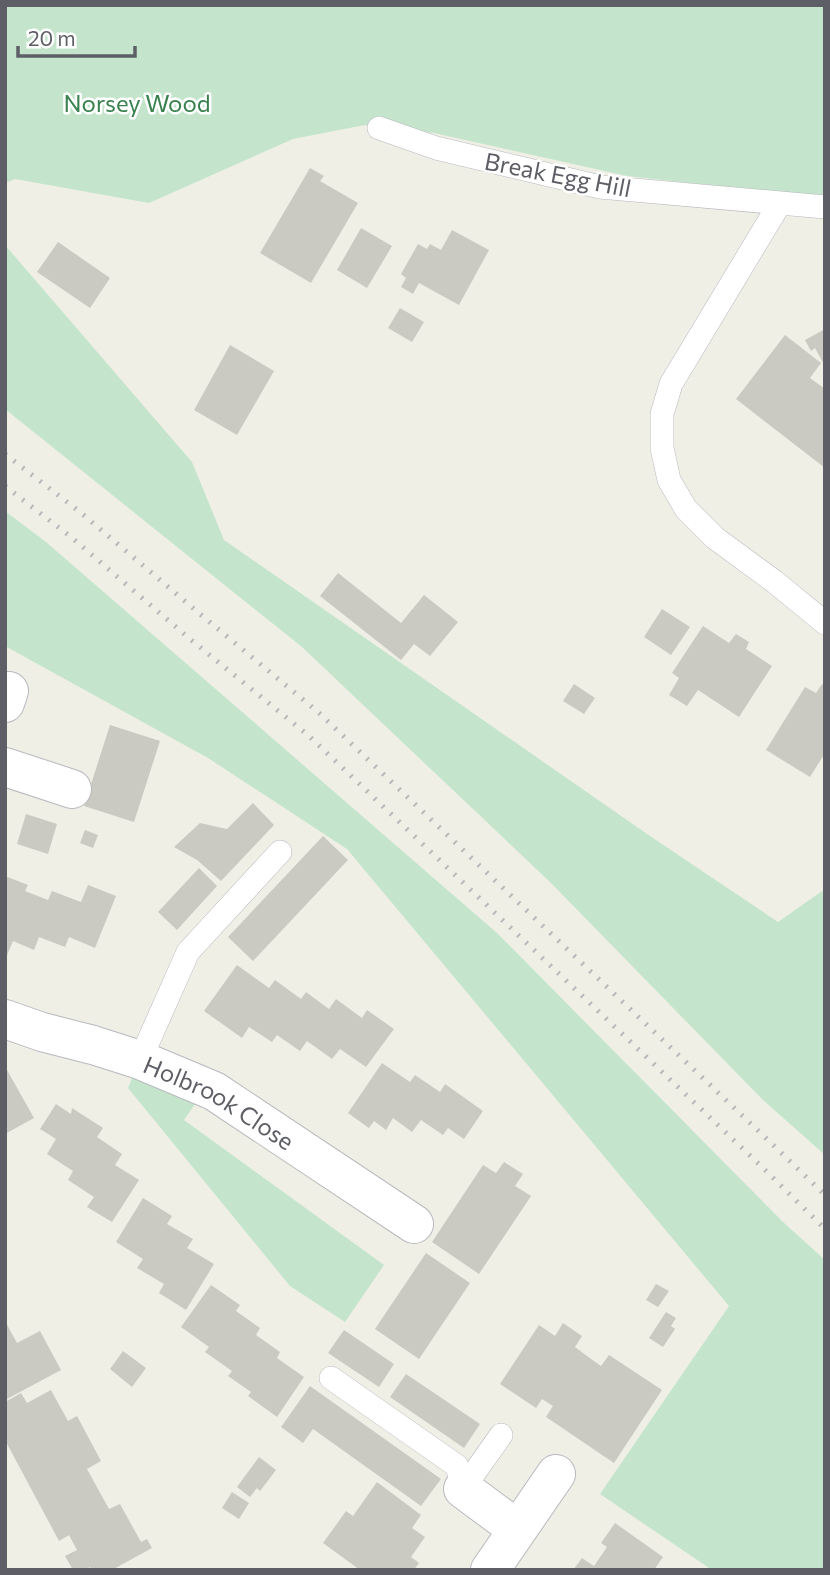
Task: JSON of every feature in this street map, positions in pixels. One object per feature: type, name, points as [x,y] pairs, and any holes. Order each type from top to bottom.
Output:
[{"type":"street","points":[[5,767],[72,789]]},
{"type":"street","name":"Holbrook Close","points":[[5,1019],[140,1060],[214,1091],[414,1224]]},
{"type":"street","points":[[490,1570],[556,1474]]},
{"type":"street","points":[[463,1489],[517,1529]]},
{"type":"lane","name":"Break Egg Hill","points":[[379,128],[436,148],[600,187],[825,207]]},
{"type":"lane","points":[[780,203],[671,384],[662,414],[662,448],[669,480],[686,509],[715,538],[775,582],[825,624]]},
{"type":"lane","points":[[140,1060],[188,952],[280,852]]},
{"type":"lane","points":[[331,1378],[457,1466],[463,1489]]},
{"type":"lane","points":[[463,1489],[501,1435]]},
{"type":"green space","name":"Norsey Wood","points":[[5,5],[825,5],[825,198],[627,176],[434,133],[365,125],[293,139],[149,203],[15,179],[5,183]]},
{"type":"green space","points":[[5,245],[192,462],[224,540],[778,922],[825,889],[825,1155],[763,1100],[550,882],[302,647],[5,409]]},
{"type":"green space","points":[[5,511],[46,542],[497,933],[783,1222],[825,1260],[825,1570],[712,1570],[600,1494],[729,1306],[347,849],[208,758],[5,646]]},
{"type":"green space","points":[[132,1078],[195,1104],[184,1120],[384,1265],[345,1322],[290,1286],[128,1088]]},
{"type":"building","points":[[310,168],[324,176],[320,181],[358,203],[311,283],[260,253]]},
{"type":"building","points":[[361,228],[392,246],[367,288],[337,270]]},
{"type":"building","points":[[452,230],[489,250],[459,305],[419,283],[413,294],[401,287],[406,278],[401,274],[418,244],[427,249],[430,244],[441,250]]},
{"type":"building","points":[[58,242],[110,278],[90,308],[37,272]]},
{"type":"building","points":[[400,308],[424,322],[412,342],[388,328]]},
{"type":"building","points":[[825,329],[825,366],[815,348],[811,351],[805,340]]},
{"type":"building","points":[[785,335],[821,363],[810,378],[825,389],[825,468],[736,399]]},
{"type":"building","points":[[230,345],[274,371],[237,435],[194,410]]},
{"type":"building","points":[[338,573],[401,623],[424,595],[458,622],[430,656],[414,644],[401,660],[320,596]]},
{"type":"building","points":[[662,609],[690,627],[671,655],[644,637]]},
{"type":"building","points":[[703,626],[729,643],[736,634],[749,642],[746,649],[772,666],[739,717],[698,690],[687,706],[669,695],[679,678],[672,673]]},
{"type":"building","points":[[574,684],[595,698],[584,714],[563,701]]},
{"type":"building","points":[[822,684],[825,686],[825,753],[810,777],[766,750],[805,687],[816,693]]},
{"type":"building","points":[[110,725],[160,741],[134,822],[84,806]]},
{"type":"building","points":[[253,803],[274,825],[221,881],[197,860],[174,847],[200,823],[227,829]]},
{"type":"building","points":[[26,814],[57,824],[48,854],[17,844]]},
{"type":"building","points":[[85,830],[98,835],[93,848],[80,843]]},
{"type":"building","points":[[323,836],[348,860],[253,961],[228,937]]},
{"type":"building","points":[[199,868],[217,886],[177,930],[158,912]]},
{"type":"building","points":[[5,876],[28,885],[25,891],[48,900],[52,891],[81,902],[88,885],[116,896],[95,948],[69,937],[65,947],[39,937],[34,950],[13,941],[5,960]]},
{"type":"building","points":[[237,965],[269,988],[275,980],[301,999],[306,992],[329,1009],[336,999],[362,1018],[367,1010],[394,1029],[366,1067],[340,1049],[332,1059],[307,1041],[300,1051],[277,1035],[272,1042],[249,1027],[242,1038],[204,1011]]},
{"type":"building","points":[[382,1063],[410,1082],[415,1075],[440,1092],[445,1084],[483,1111],[464,1139],[448,1128],[443,1135],[421,1120],[412,1132],[393,1118],[386,1130],[374,1121],[369,1128],[348,1113]]},
{"type":"building","points":[[7,1070],[34,1118],[5,1134],[5,1071]]},
{"type":"building","points":[[56,1104],[71,1114],[72,1108],[103,1128],[97,1137],[122,1154],[115,1165],[139,1180],[112,1222],[87,1207],[94,1197],[68,1180],[73,1171],[47,1154],[56,1139],[40,1129]]},
{"type":"building","points":[[504,1162],[523,1174],[515,1186],[531,1196],[479,1274],[432,1242],[483,1165],[496,1173]]},
{"type":"building","points":[[143,1198],[172,1216],[167,1224],[193,1239],[187,1248],[214,1264],[186,1310],[159,1293],[164,1284],[137,1268],[143,1259],[116,1242]]},
{"type":"building","points":[[426,1253],[470,1283],[419,1359],[375,1329]]},
{"type":"building","points":[[656,1284],[669,1291],[658,1307],[646,1300]]},
{"type":"building","points":[[211,1285],[240,1305],[236,1311],[260,1328],[256,1335],[280,1352],[277,1358],[304,1377],[277,1417],[248,1396],[251,1392],[228,1376],[232,1371],[205,1352],[209,1347],[181,1327]]},
{"type":"building","points":[[666,1312],[676,1318],[671,1326],[675,1329],[663,1347],[649,1338]]},
{"type":"building","points":[[5,1321],[17,1343],[40,1331],[61,1370],[5,1400]]},
{"type":"building","points":[[563,1323],[582,1336],[575,1347],[601,1366],[609,1355],[662,1390],[614,1463],[546,1417],[553,1406],[542,1399],[536,1408],[500,1384],[539,1325],[555,1336]]},
{"type":"building","points":[[344,1330],[394,1364],[379,1387],[328,1353]]},
{"type":"building","points":[[123,1351],[146,1368],[132,1387],[110,1369]]},
{"type":"building","points":[[406,1374],[480,1424],[464,1448],[390,1397]]},
{"type":"building","points":[[310,1386],[441,1479],[421,1506],[313,1429],[303,1443],[281,1427]]},
{"type":"building","points":[[51,1390],[68,1421],[77,1416],[101,1461],[87,1469],[109,1509],[120,1504],[141,1542],[147,1539],[152,1548],[112,1570],[92,1570],[90,1567],[73,1570],[65,1556],[77,1550],[69,1535],[59,1541],[5,1440],[5,1402],[21,1393],[27,1403]]},
{"type":"building","points":[[259,1457],[276,1470],[260,1491],[257,1488],[250,1497],[237,1487]]},
{"type":"building","points":[[377,1482],[421,1515],[412,1528],[425,1537],[411,1557],[419,1563],[414,1570],[360,1570],[323,1543],[346,1511],[353,1516]]},
{"type":"building","points":[[232,1492],[249,1503],[239,1519],[222,1508]]},
{"type":"building","points":[[615,1523],[663,1557],[654,1570],[573,1570],[582,1558],[594,1566],[607,1547],[601,1543]]},
{"type":"railway","points":[[5,454],[80,512],[318,712],[825,1195]]},
{"type":"railway","points":[[5,486],[71,537],[309,736],[825,1229]]}]
